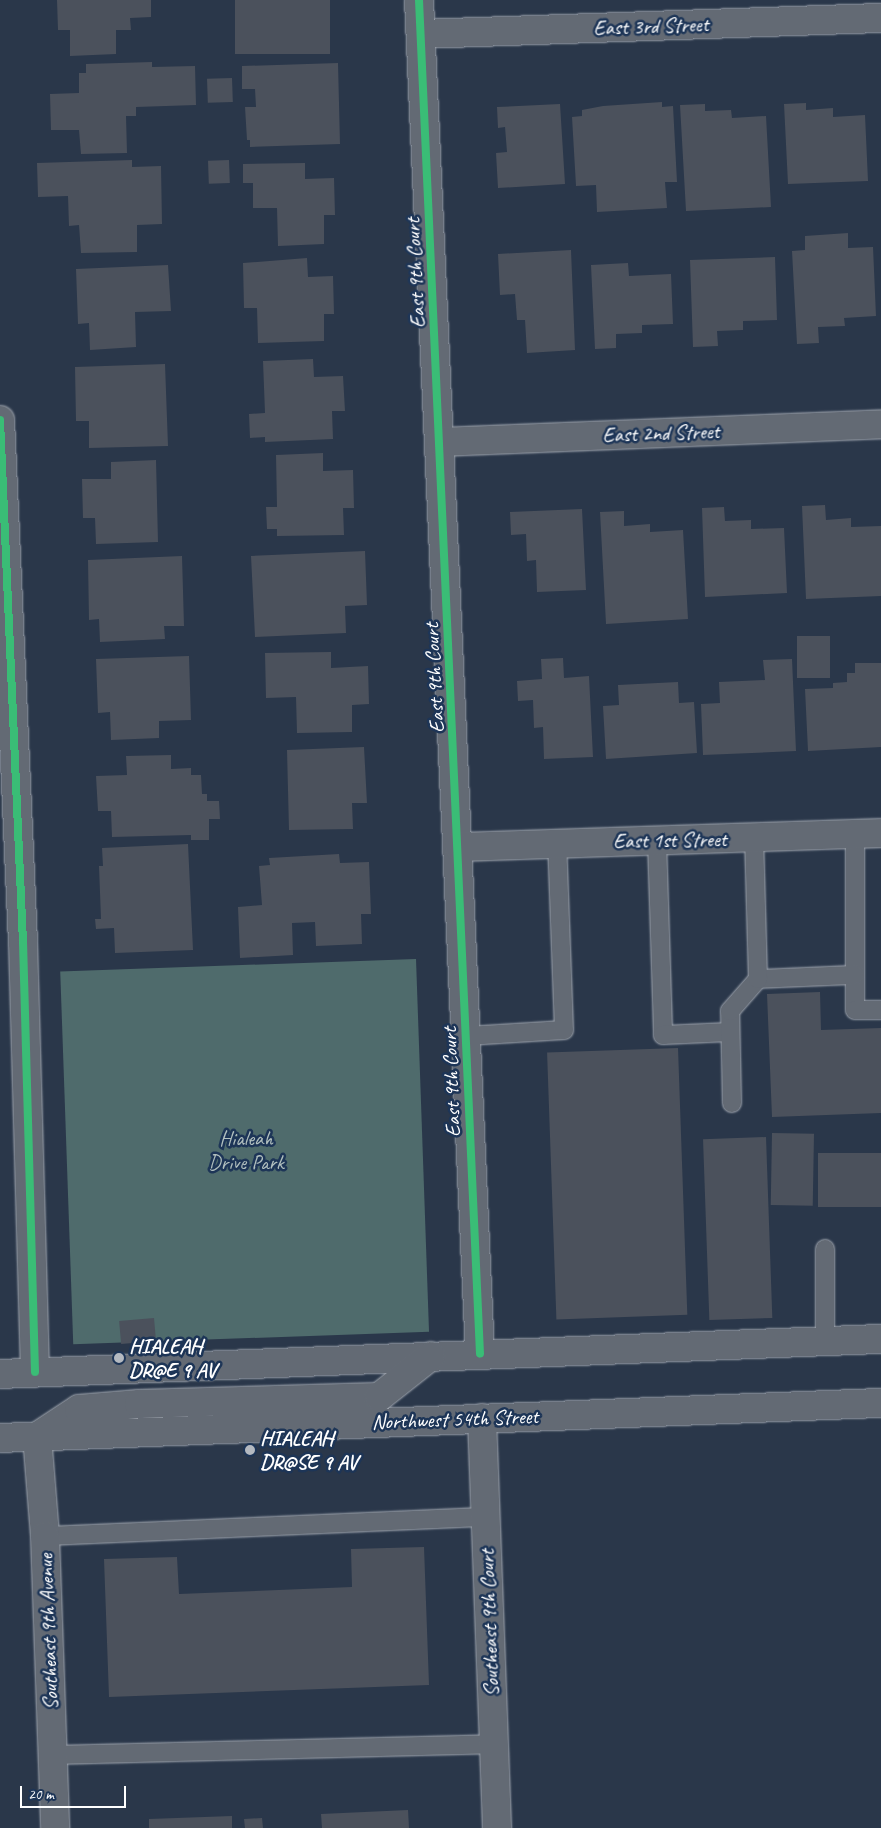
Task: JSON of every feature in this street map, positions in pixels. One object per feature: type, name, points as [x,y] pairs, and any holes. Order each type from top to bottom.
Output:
[{"type":"street","name":"East 9th Court","points":[[420,0],[480,1354]]},
{"type":"street","name":"East 3rd Street","points":[[421,34],[881,18]]},
{"type":"street","points":[[0,420],[11,942],[34,1372]]},
{"type":"street","name":"East 2nd Street","points":[[441,442],[881,424]]},
{"type":"street","name":"East 1st Street","points":[[459,847],[868,834]]},
{"type":"street","points":[[0,1374],[881,1339]]},
{"type":"street","points":[[37,1436],[80,1409],[139,1404],[380,1397],[431,1356]]},
{"type":"street","points":[[0,1392],[34,1372]]},
{"type":"street","name":"Northwest 54th Street","points":[[0,1438],[881,1403]]},
{"type":"street","name":"Southeast 9th Court","points":[[482,1418],[497,1828]]},
{"type":"street","name":"Southeast 9th Avenue","points":[[37,1436],[45,1536],[55,1828]]},
{"type":"lane","points":[[868,834],[854,975],[854,1010],[881,1010]]},
{"type":"lane","points":[[732,1103],[730,1011],[758,980],[754,839]]},
{"type":"lane","points":[[657,840],[663,1034],[730,1032]]},
{"type":"lane","points":[[467,1036],[564,1030],[557,843]]},
{"type":"lane","points":[[758,980],[854,975]]},
{"type":"lane","points":[[825,1249],[825,1340]]},
{"type":"lane","points":[[45,1536],[486,1517]]},
{"type":"lane","points":[[52,1755],[494,1744]]},
{"type":"green space","name":"Hialeah Drive Park","points":[[416,959],[429,1332],[73,1344],[60,971]]},
{"type":"building","points":[[57,0],[151,0],[151,17],[130,18],[131,30],[116,30],[116,54],[70,56],[70,30],[58,30]]},
{"type":"building","points":[[235,0],[330,0],[330,54],[235,54]]},
{"type":"building","points":[[152,62],[152,67],[195,66],[196,105],[136,107],[136,116],[126,116],[127,153],[81,154],[79,130],[51,130],[50,94],[79,93],[79,73],[86,73],[86,64]]},
{"type":"building","points":[[338,63],[340,144],[250,147],[250,140],[247,140],[245,107],[256,107],[255,89],[242,89],[242,66]]},
{"type":"building","points":[[232,78],[233,102],[208,103],[207,79]]},
{"type":"building","points":[[662,102],[662,107],[673,106],[677,182],[665,182],[667,208],[597,212],[596,185],[576,186],[572,117],[582,116],[582,110],[603,106]]},
{"type":"building","points":[[806,103],[806,110],[833,108],[833,117],[865,115],[868,181],[788,184],[784,104]]},
{"type":"building","points":[[560,104],[565,184],[498,188],[496,153],[507,152],[505,127],[498,128],[497,107]]},
{"type":"building","points":[[705,104],[705,111],[731,110],[732,118],[766,116],[771,207],[686,211],[680,105]]},
{"type":"building","points":[[132,160],[132,167],[161,166],[162,224],[137,225],[137,252],[81,253],[79,225],[69,226],[68,196],[38,197],[37,163]]},
{"type":"building","points":[[229,160],[230,183],[209,184],[208,161]]},
{"type":"building","points":[[305,163],[305,179],[334,178],[335,215],[324,215],[324,244],[278,246],[277,208],[253,208],[253,183],[243,183],[243,164]]},
{"type":"building","points":[[848,233],[848,248],[873,247],[876,316],[844,318],[845,326],[818,327],[819,343],[797,344],[792,251],[805,250],[805,236]]},
{"type":"building","points":[[571,250],[575,350],[527,353],[525,320],[517,320],[515,294],[500,295],[498,254]]},
{"type":"building","points":[[775,257],[777,320],[743,321],[743,330],[717,331],[718,346],[693,347],[690,260]]},
{"type":"building","points":[[307,258],[308,277],[333,276],[334,314],[324,314],[324,341],[258,343],[257,308],[244,308],[243,263]]},
{"type":"building","points":[[628,263],[629,276],[671,274],[673,324],[642,325],[642,333],[616,334],[616,348],[595,349],[591,265]]},
{"type":"building","points":[[168,265],[171,311],[135,312],[136,347],[90,350],[89,323],[78,324],[76,269]]},
{"type":"building","points":[[313,359],[314,377],[343,376],[345,411],[332,411],[333,439],[265,442],[265,437],[250,438],[249,414],[265,413],[263,361]]},
{"type":"building","points":[[165,364],[168,446],[89,448],[89,421],[76,421],[75,367]]},
{"type":"building","points":[[323,453],[323,471],[353,470],[354,508],[343,508],[344,535],[277,536],[277,529],[267,529],[266,507],[277,507],[276,455]]},
{"type":"building","points":[[156,460],[158,542],[96,544],[95,518],[83,518],[82,479],[111,479],[111,462]]},
{"type":"building","points":[[825,505],[826,520],[851,518],[851,527],[881,526],[881,596],[806,599],[802,506]]},
{"type":"building","points":[[724,507],[725,521],[751,520],[751,529],[784,528],[787,593],[705,597],[702,508]]},
{"type":"building","points":[[582,509],[586,590],[537,592],[536,560],[527,561],[526,534],[511,535],[510,512]]},
{"type":"building","points":[[624,511],[624,526],[650,524],[650,532],[683,530],[688,619],[606,624],[600,512]]},
{"type":"building","points":[[365,551],[367,605],[345,606],[346,633],[255,637],[251,556]]},
{"type":"building","points":[[182,556],[184,626],[164,626],[165,639],[100,642],[99,619],[89,620],[88,560]]},
{"type":"building","points":[[797,636],[830,636],[830,678],[797,678]]},
{"type":"building","points":[[331,652],[331,668],[368,666],[369,704],[352,705],[352,732],[297,733],[296,697],[266,698],[265,653]]},
{"type":"building","points":[[189,656],[191,720],[159,721],[159,738],[111,740],[110,712],[98,713],[96,659]]},
{"type":"building","points":[[563,658],[564,678],[589,676],[593,757],[544,759],[543,727],[534,728],[533,700],[518,701],[517,681],[542,679],[541,659]]},
{"type":"building","points":[[792,659],[796,751],[703,755],[701,704],[720,703],[719,682],[765,680],[763,660]]},
{"type":"building","points":[[855,663],[881,663],[881,747],[808,751],[805,689],[833,688],[833,683],[847,682],[847,673],[855,673]]},
{"type":"building","points":[[678,682],[679,703],[694,702],[697,753],[606,759],[603,706],[619,705],[618,685]]},
{"type":"building","points":[[364,747],[367,803],[352,803],[353,829],[289,830],[287,750]]},
{"type":"building","points":[[171,755],[171,769],[191,768],[191,775],[201,775],[202,794],[207,794],[207,801],[219,801],[220,819],[209,819],[209,840],[191,840],[191,835],[112,837],[111,811],[98,811],[96,776],[127,775],[126,756]]},
{"type":"building","points":[[188,844],[193,950],[115,953],[114,928],[96,929],[95,919],[101,919],[99,866],[103,866],[102,848]]},
{"type":"building","points":[[339,854],[340,863],[369,862],[371,914],[361,914],[362,944],[316,946],[315,922],[292,923],[293,955],[240,958],[238,907],[262,905],[259,866],[270,865],[269,858]]},
{"type":"building","points":[[820,992],[821,1030],[881,1028],[881,1113],[772,1117],[767,994]]},
{"type":"building","points":[[678,1048],[687,1315],[556,1319],[547,1053]]},
{"type":"building","points":[[772,1133],[814,1134],[813,1206],[771,1205]]},
{"type":"building","points":[[766,1137],[772,1318],[709,1320],[703,1139]]},
{"type":"building","points":[[818,1153],[881,1153],[881,1207],[818,1207]]},
{"type":"building","points":[[154,1318],[156,1341],[121,1344],[119,1321]]},
{"type":"building","points":[[424,1547],[429,1685],[109,1697],[104,1559],[177,1557],[179,1594],[352,1587],[351,1549]]},
{"type":"building","points":[[408,1810],[409,1828],[322,1828],[321,1814]]},
{"type":"building","points":[[232,1816],[232,1828],[149,1828],[149,1819]]},
{"type":"building","points":[[262,1818],[263,1828],[245,1828],[244,1819]]},
{"type":"cycle path","points":[[419,0],[480,1354]]},
{"type":"cycle path","points":[[0,420],[23,942],[35,1372]]},
{"type":"place","name":"HIALEAH DR@E 9 AV","points":[[119,1358]]},
{"type":"place","name":"HIALEAH DR@SE 9 AV","points":[[250,1450]]}]
